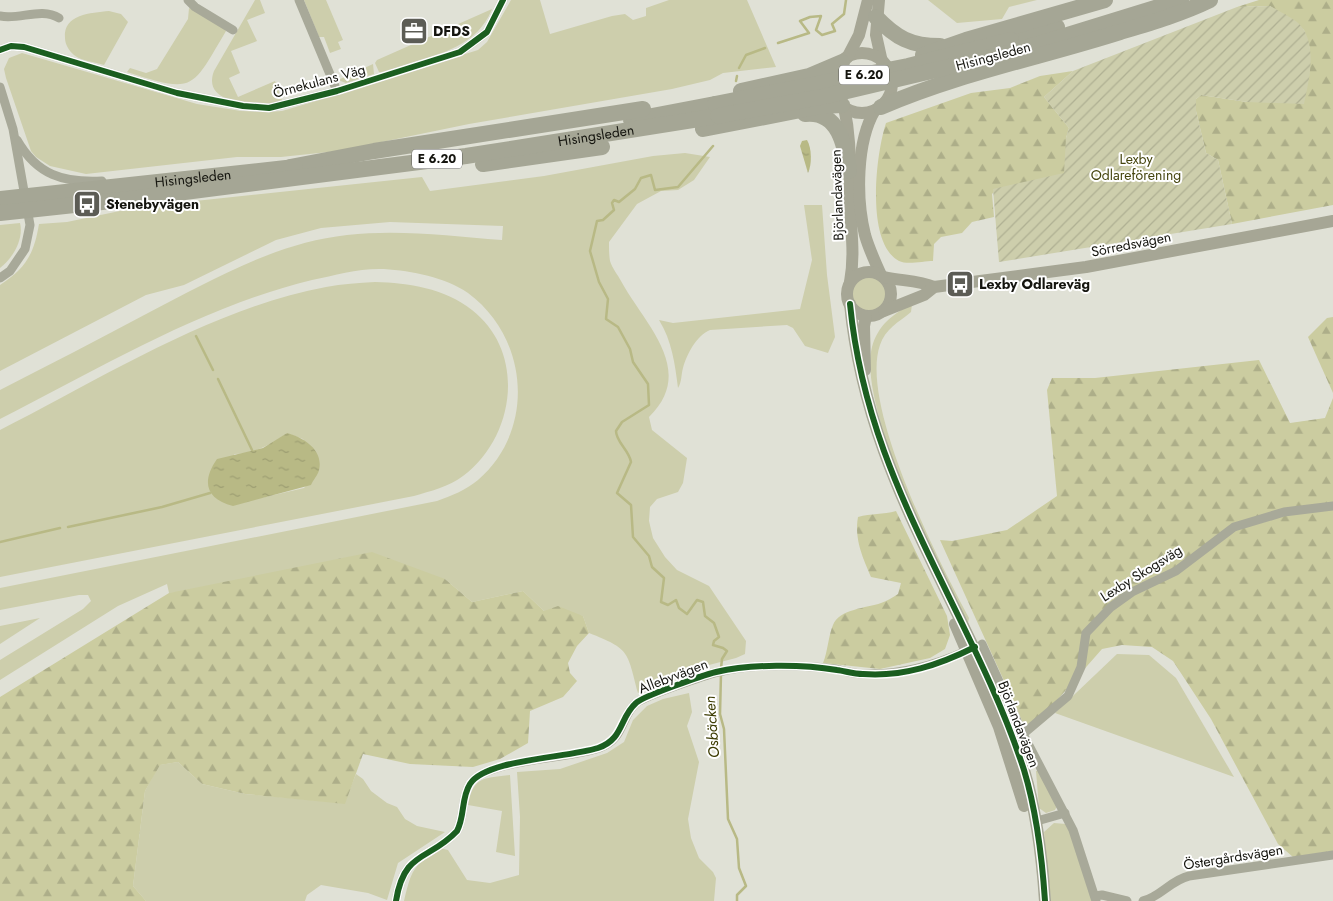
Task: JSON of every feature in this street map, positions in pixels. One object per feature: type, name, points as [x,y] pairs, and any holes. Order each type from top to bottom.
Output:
[{"type":"highway","name":"Hisingsleden","points":[[1012,46],[1108,8],[1148,0]]},
{"type":"highway","name":"Hisingsleden","points":[[0,199],[26,203],[130,200],[291,172],[464,146],[581,133],[1012,46],[1181,0]]},
{"type":"highway","points":[[878,108],[909,93],[1061,51],[1172,16],[1210,0]]},
{"type":"highway","points":[[883,63],[921,56],[950,46],[1108,8]]},
{"type":"highway","points":[[876,18],[892,33],[913,44],[950,46]]},
{"type":"highway","points":[[291,172],[374,151],[748,90],[809,76],[844,60]]},
{"type":"highway","points":[[291,172],[333,179],[522,160],[790,114],[821,106],[843,106]]},
{"type":"highway","points":[[790,114],[817,114],[830,120],[843,138],[849,171]]},
{"type":"highway","name":"Hisingsleden","points":[[0,213],[26,203],[144,182],[291,172]]},
{"type":"street","points":[[188,0],[195,7],[233,30]]},
{"type":"street","name":"Örnekulans Väg","points":[[298,0],[337,91]]},
{"type":"street","name":"Örnekulans Väg","points":[[0,50],[11,46],[24,46],[177,93],[243,106],[282,106],[337,91],[460,52],[472,45],[487,32],[504,0]]},
{"type":"street","points":[[868,0],[859,35],[834,74],[832,84],[836,98],[843,106],[860,113],[878,108],[889,96],[892,86],[891,76],[883,63],[876,35],[879,0]]},
{"type":"street","points":[[0,16],[42,13],[52,14],[59,18]]},
{"type":"street","points":[[844,60],[865,54],[883,63]]},
{"type":"street","points":[[0,87],[14,135],[30,225],[24,249],[10,270],[0,278]]},
{"type":"street","name":"Björlandavägen","points":[[843,106],[851,142],[849,171],[854,249],[850,282]]},
{"type":"street","name":"Björlandavägen","points":[[878,108],[866,126],[863,141],[860,201],[865,236],[882,276]]},
{"type":"street","points":[[14,135],[34,164],[45,172],[76,181],[127,179],[144,182]]},
{"type":"street","name":"Sörredsvägen","points":[[884,311],[924,295],[934,288],[1086,268],[1333,221]]},
{"type":"street","points":[[871,272],[882,276],[891,292],[890,300],[884,311],[876,315],[866,316],[858,313],[850,304],[847,292],[850,282],[862,273],[871,272]]},
{"type":"street","name":"Sörredsvägen","points":[[882,276],[908,282],[923,282],[934,288]]},
{"type":"street","name":"Björlandavägen","points":[[850,304],[858,363],[887,459],[935,567],[974,647],[1024,771],[1032,822],[1042,850],[1045,901]]},
{"type":"street","name":"Björlandavägen","points":[[865,385],[864,326],[866,316]]},
{"type":"street","name":"Lexby Skogsväg","points":[[1023,734],[1068,696],[1082,667],[1086,633],[1111,607],[1132,592],[1176,571],[1234,527],[1284,512],[1333,506]]},
{"type":"street","name":"Björlandavägen","points":[[974,647],[1001,686],[1023,734]]},
{"type":"street","name":"Allebyvägen","points":[[396,901],[399,886],[409,866],[457,831],[465,795],[469,785],[477,776],[500,766],[557,758],[603,746],[617,735],[631,708],[639,701],[715,672],[730,669],[761,666],[831,669],[862,674],[895,673],[928,667],[974,647]]},
{"type":"street","points":[[1023,734],[1064,813],[1081,851],[1096,898],[1102,895],[1126,901]]},
{"type":"street","points":[[1032,822],[1064,813]]},
{"type":"street","name":"Östergårdsvägen","points":[[1143,901],[1156,895],[1176,881],[1189,876],[1333,855]]},
{"type":"green space","points":[[255,0],[260,0],[265,13],[247,20],[257,41],[231,51],[240,73],[229,78],[238,97],[275,81],[283,103],[249,103],[225,98],[216,92],[212,83],[214,71]]},
{"type":"green space","points":[[304,0],[326,0],[343,40],[338,42],[341,49],[330,53],[324,37],[319,37]]},
{"type":"green space","points":[[511,0],[540,0],[550,34],[612,16],[625,14],[633,20],[646,16],[646,8],[669,0],[747,0],[776,67],[723,73],[710,80],[672,89],[469,124],[338,151],[281,157],[237,157],[86,174],[50,166],[36,157],[31,151],[4,69],[9,58],[22,53],[197,104],[241,111],[282,111],[478,50],[487,42]]},
{"type":"green space","points":[[928,0],[1037,0],[1009,7],[1002,19],[957,23]]},
{"type":"green space","points":[[1259,0],[1333,0],[1333,205],[1232,224],[1218,160],[1206,153],[1196,111],[1196,99],[1201,95],[1247,102],[1309,78],[1310,49],[1304,30],[1270,6],[1237,7]]},
{"type":"green space","name":"Lexby Odlareförening","points":[[1270,6],[1297,22],[1304,30],[1308,39],[1311,61],[1304,104],[1247,102],[1201,95],[1196,99],[1196,111],[1206,153],[1218,160],[1232,224],[999,262],[993,189],[1064,173],[1066,138],[1069,128],[1044,97],[1073,71],[1237,7]]},
{"type":"green space","points":[[189,8],[218,22],[226,31],[197,76],[189,82],[179,84],[166,83],[127,72],[130,68],[146,73],[157,69],[188,19]]},
{"type":"green space","points":[[492,9],[486,21],[468,40],[445,52],[393,70],[379,72],[375,63],[377,60]]},
{"type":"green space","points":[[109,11],[121,14],[128,22],[104,65],[84,60],[70,52],[65,40],[68,24],[80,16]]},
{"type":"green space","points":[[373,64],[374,74],[346,83],[338,80]]},
{"type":"green space","points":[[1073,71],[1044,97],[1069,128],[1066,138],[1072,173],[996,190],[992,194],[994,217],[972,222],[962,233],[941,237],[934,244],[933,261],[902,262],[888,251],[881,236],[877,217],[876,197],[879,155],[886,123],[971,93],[1010,88],[1040,76]]},
{"type":"green space","points":[[685,153],[710,157],[694,180],[678,190],[661,191],[637,204],[609,242],[610,259],[631,298],[653,331],[668,365],[668,382],[663,399],[649,417],[652,430],[687,458],[683,483],[678,492],[657,499],[650,507],[649,521],[653,538],[665,557],[677,570],[709,586],[746,641],[745,654],[709,665],[638,693],[628,660],[620,648],[589,633],[583,616],[544,611],[523,591],[472,602],[445,579],[169,593],[167,584],[118,606],[0,680],[0,660],[83,609],[91,601],[88,595],[79,595],[0,610],[0,588],[437,501],[473,484],[497,459],[509,436],[516,411],[518,385],[513,359],[503,334],[488,312],[468,293],[439,279],[417,273],[375,269],[348,272],[312,280],[271,292],[191,322],[152,340],[0,419],[0,390],[196,288],[269,254],[320,239],[366,233],[424,234],[502,240],[503,226],[390,222],[321,228],[276,240],[184,285],[146,295],[0,371],[0,285],[16,273],[27,259],[34,244],[39,224],[67,222],[139,207],[422,177],[430,191],[544,176],[653,156]]},
{"type":"green space","points":[[804,205],[822,205],[827,275],[835,337],[828,353],[805,346],[793,328],[787,325],[710,330],[696,341],[690,351],[678,388],[670,344],[659,320],[673,323],[800,309],[812,260]]},
{"type":"green space","points":[[20,223],[19,242],[13,254],[0,268],[0,225]]},
{"type":"green space","points":[[869,276],[876,277],[882,281],[886,287],[886,301],[882,307],[876,311],[869,312],[862,311],[856,307],[852,301],[851,294],[852,287],[856,281],[862,277]]},
{"type":"green space","points":[[375,282],[413,285],[450,296],[472,310],[490,328],[501,349],[507,371],[508,394],[503,418],[494,440],[481,459],[458,480],[446,486],[414,496],[0,577],[0,430],[159,347],[242,311],[284,297],[326,287]],"holes":[[[287,433],[303,439],[319,470],[304,488],[261,498],[234,454],[262,448]]]},
{"type":"green space","points":[[912,304],[911,312],[885,334],[880,345],[877,372],[881,405],[891,443],[905,483],[939,560],[969,618],[968,623],[921,527],[888,446],[877,407],[871,374],[872,347],[878,332],[893,316]]},
{"type":"green space","points":[[1333,317],[1333,393],[1308,337],[1327,318]]},
{"type":"green space","points":[[1259,360],[1290,423],[1325,418],[1333,398],[1333,851],[1293,857],[1278,844],[1211,719],[1173,661],[1152,647],[1122,645],[1102,649],[1051,707],[1025,727],[940,540],[952,541],[1007,530],[1057,496],[1047,390],[1052,378],[1095,378]]},
{"type":"green space","points":[[896,511],[947,616],[950,635],[945,649],[930,658],[880,669],[823,663],[831,630],[836,620],[847,612],[881,603],[898,594],[901,583],[871,577],[860,548],[857,533],[858,517]]},
{"type":"green space","points":[[372,552],[445,579],[472,602],[523,591],[544,611],[558,606],[583,616],[589,633],[577,646],[568,663],[570,673],[577,681],[563,697],[530,711],[528,743],[500,759],[473,767],[410,764],[363,754],[345,804],[245,794],[202,784],[178,762],[160,765],[145,791],[133,886],[146,901],[0,901],[0,697],[169,593]]},
{"type":"green space","points":[[40,618],[0,644],[0,626]]},
{"type":"green space","points":[[1117,654],[1149,655],[1176,678],[1234,777],[1055,713]]},
{"type":"green space","points":[[689,693],[692,712],[687,726],[699,762],[688,819],[691,838],[699,858],[713,872],[716,878],[714,901],[404,901],[414,870],[423,860],[439,848],[448,850],[467,880],[490,883],[519,875],[520,817],[517,772],[560,769],[607,753],[624,742],[633,720],[647,706],[663,699]]},
{"type":"green space","points":[[178,762],[202,784],[245,794],[344,803],[356,774],[363,779],[371,791],[387,803],[397,807],[405,819],[417,826],[445,832],[398,863],[387,900],[368,893],[321,885],[307,895],[305,901],[146,901],[133,886],[145,791],[159,765]]},
{"type":"green space","points":[[1040,770],[1057,806],[1055,810],[1046,813],[1039,808],[1036,771]]},
{"type":"green space","points":[[510,775],[515,856],[496,852],[502,811],[468,805],[473,788],[482,780]]},
{"type":"green space","points":[[1054,823],[1066,824],[1078,850],[1092,901],[1051,901],[1044,832]]},
{"type":"water","points":[[807,140],[811,156],[808,173],[800,146],[802,141]]},
{"type":"water","points":[[287,433],[305,441],[318,456],[319,470],[311,485],[233,506],[217,499],[212,494],[208,482],[209,475],[217,459],[263,448]]},
{"type":"waterway","name":"Osbäcken","points":[[778,43],[809,33],[800,21],[810,17],[821,16],[816,30],[822,35],[835,31],[832,24],[844,14],[846,0]]},
{"type":"waterway","name":"Osbäcken","points":[[739,68],[746,55],[765,48]]},
{"type":"waterway","name":"Osbäcken","points":[[736,81],[737,76]]},
{"type":"waterway","name":"Osbäcken","points":[[713,146],[678,187],[655,190],[651,175],[641,178],[635,189],[619,202],[614,200],[612,203],[614,210],[603,220],[597,221],[590,251],[599,282],[608,299],[606,319],[618,327],[630,349],[633,362],[648,384],[649,405],[622,422],[616,431],[618,439],[631,462],[617,493],[631,505],[633,537],[649,556],[652,567],[664,578],[661,602],[668,605],[676,600],[679,608],[687,614],[697,600],[703,602],[705,616],[714,623],[719,637],[714,641],[713,645],[727,651],[722,659],[721,668]]},
{"type":"waterway","points":[[196,336],[213,370]]},
{"type":"waterway","points":[[218,379],[252,450]]},
{"type":"waterway","points":[[68,527],[162,507],[210,493]]},
{"type":"waterway","points":[[0,542],[60,528]]},
{"type":"waterway","name":"Osbäcken","points":[[721,674],[720,714],[724,729],[728,819],[737,839],[739,868],[746,886],[737,895],[737,901]]},
{"type":"cycle path","points":[[0,50],[11,46],[24,47],[177,93],[243,106],[269,108],[337,91],[460,52],[487,32],[503,0]]},
{"type":"cycle path","points":[[850,304],[862,379],[884,451],[918,532],[993,689],[1024,770],[1038,835],[1045,901]]},
{"type":"cycle path","points":[[396,901],[400,885],[411,864],[447,841],[457,831],[467,789],[479,776],[492,769],[509,764],[598,748],[613,739],[636,703],[650,696],[699,677],[730,669],[760,666],[792,666],[823,668],[860,674],[892,674],[907,672],[934,664],[975,647]]},
{"type":"place","name":"DFDS","points":[[414,31]]},
{"type":"place","name":"Stenebyvägen","points":[[87,204]]},
{"type":"place","name":"Lexby Odlareväg","points":[[960,284]]}]
